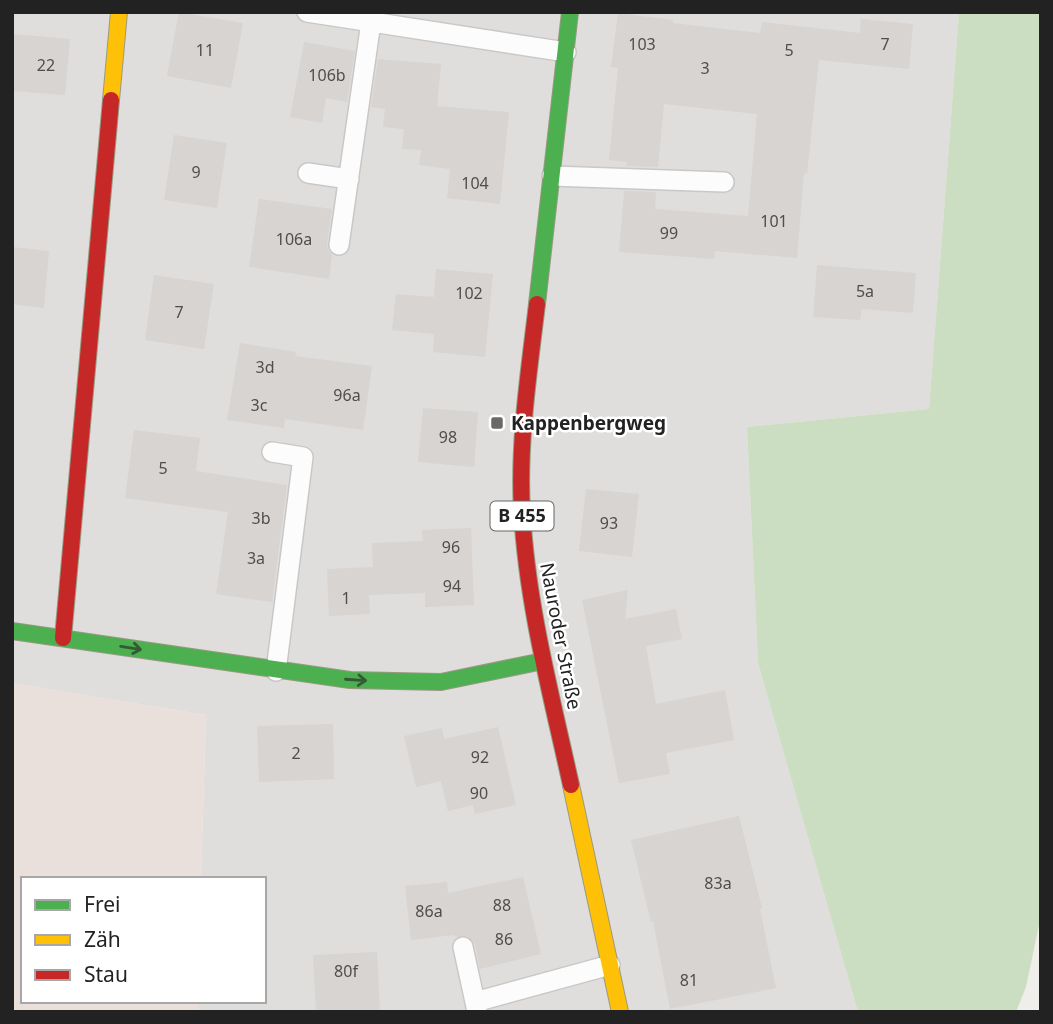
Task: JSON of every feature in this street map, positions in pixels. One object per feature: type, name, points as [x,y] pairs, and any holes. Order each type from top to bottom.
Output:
[{"type":"street","points":[[63,638],[119,12]]},
{"type":"street","name":"Nauroder Straße","points":[[570,12],[522,455],[525,560],[543,661],[620,1012]]},
{"type":"street","points":[[12,631],[351,680],[440,682],[543,661]]},
{"type":"lane","points":[[307,12],[566,52]]},
{"type":"lane","points":[[340,245],[371,22]]},
{"type":"lane","points":[[308,173],[349,179]]},
{"type":"lane","points":[[552,176],[724,182]]},
{"type":"lane","points":[[272,452],[303,457],[276,671]]},
{"type":"lane","points":[[463,947],[476,1007],[610,965]]},
{"type":"shaded area","points":[[12,12],[959,12],[929,409],[747,427],[758,663],[858,1012],[199,1012],[199,1003],[266,1003],[266,877],[201,877],[206,715],[12,683]]},
{"type":"shaded area","points":[[12,683],[206,715],[201,877],[21,877],[21,1003],[199,1003],[199,1012],[12,1012]]},
{"type":"green space","points":[[959,12],[1041,12],[1041,915],[1026,987],[1016,1012],[858,1012],[758,663],[747,427],[929,409]]},
{"type":"building","points":[[179,12],[243,23],[231,88],[167,76]]},
{"type":"building","points":[[618,13],[673,20],[673,23],[760,33],[762,22],[860,33],[861,19],[913,24],[909,69],[819,60],[807,174],[804,173],[797,258],[715,251],[714,259],[619,252],[624,191],[656,192],[655,209],[748,216],[757,114],[664,104],[658,167],[626,166],[627,162],[609,160],[618,68],[611,67]]},
{"type":"building","points":[[12,34],[70,39],[65,95],[12,91]]},
{"type":"building","points":[[304,42],[355,51],[347,102],[326,98],[322,123],[290,117]]},
{"type":"building","points":[[378,59],[441,64],[437,106],[509,112],[500,204],[447,198],[450,169],[419,165],[421,150],[402,149],[404,129],[383,127],[385,109],[371,107]]},
{"type":"building","points":[[174,135],[227,143],[217,208],[164,200]]},
{"type":"building","points":[[259,199],[332,209],[327,243],[332,255],[329,279],[249,267]]},
{"type":"building","points":[[12,247],[49,251],[44,308],[12,304]]},
{"type":"building","points":[[817,265],[916,273],[913,313],[862,309],[860,320],[813,317]]},
{"type":"building","points":[[436,269],[493,274],[485,357],[433,352],[434,334],[392,330],[396,294],[434,297]]},
{"type":"building","points":[[154,275],[214,284],[204,349],[145,340]]},
{"type":"building","points":[[240,343],[296,352],[295,356],[372,366],[363,430],[285,419],[284,428],[227,420]]},
{"type":"building","points":[[423,408],[478,412],[474,467],[418,462]]},
{"type":"building","points":[[134,430],[200,438],[196,471],[287,485],[272,602],[216,594],[228,512],[125,498]]},
{"type":"building","points":[[586,489],[639,494],[632,557],[579,551]]},
{"type":"building","points":[[471,528],[474,605],[425,607],[425,593],[369,595],[370,614],[329,616],[327,569],[373,567],[372,543],[423,541],[422,530]]},
{"type":"building","points":[[628,590],[625,619],[676,609],[682,639],[646,646],[656,704],[725,690],[734,740],[666,753],[670,774],[619,783],[582,600]]},
{"type":"building","points":[[333,724],[334,779],[259,782],[257,726]]},
{"type":"building","points":[[498,727],[516,805],[475,814],[473,805],[448,811],[441,781],[416,787],[404,736],[442,728],[444,739]]},
{"type":"building","points":[[739,816],[762,908],[760,909],[776,988],[670,1009],[653,921],[651,922],[631,840]]},
{"type":"building","points":[[523,877],[541,954],[480,969],[475,944],[467,936],[411,940],[405,886],[447,882],[448,893]]},
{"type":"building","points":[[377,952],[380,1012],[316,1012],[313,955]]},
{"type":"traffic: fast","points":[[537,304],[570,12]]},
{"type":"traffic: fast","points":[[12,631],[350,680],[441,682],[543,661]]},
{"type":"traffic: slow","points":[[111,100],[119,12]]},
{"type":"traffic: slow","points":[[571,785],[620,1012]]},
{"type":"traffic: jam","points":[[63,638],[111,100]]},
{"type":"traffic: jam","points":[[537,304],[523,433],[522,512],[534,615],[571,785]]},
{"type":"place","name":"Kappenbergweg","points":[[497,423]]}]
